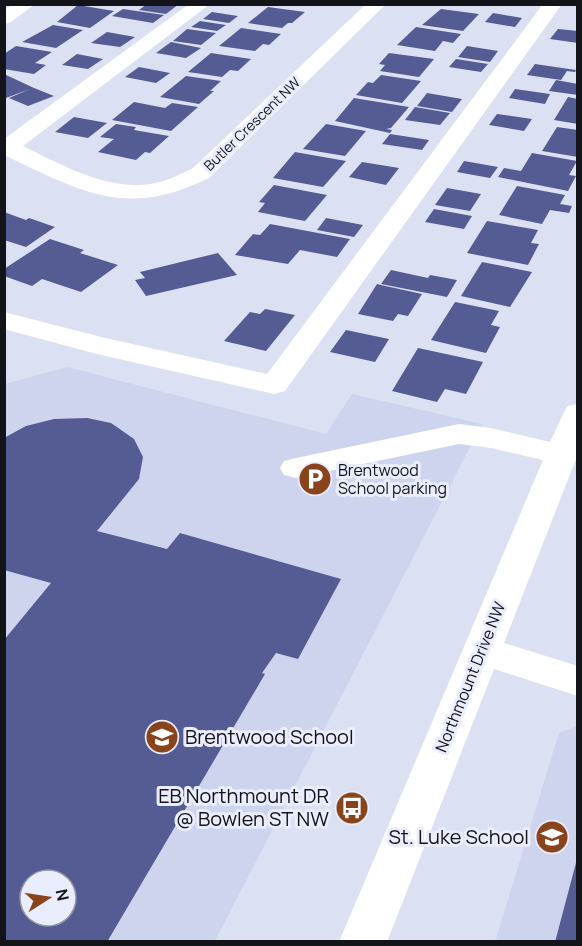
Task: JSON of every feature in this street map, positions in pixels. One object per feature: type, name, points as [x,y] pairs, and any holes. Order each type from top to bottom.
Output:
[{"type":"street","points":[[4,18],[26,4]]},
{"type":"street","points":[[6,147],[201,4]]},
{"type":"street","name":"Butler Crescent NW","points":[[6,147],[87,184],[110,191],[131,193],[166,189],[184,183],[201,173],[377,4]]},
{"type":"street","points":[[4,320],[97,345],[274,385],[553,4]]},
{"type":"street","name":"Northmount Drive NW","points":[[363,942],[578,413]]},
{"type":"street","points":[[296,468],[459,434],[491,438],[561,454]]},
{"type":"street","points":[[480,650],[578,681]]},
{"type":"shaded area","name":"Brentwood School","points":[[67,367],[326,434],[352,394],[482,424],[215,941],[5,942],[5,384]]},
{"type":"shaded area","name":"St. Luke School","points":[[577,726],[577,941],[495,942],[559,733]]},
{"type":"building","points":[[147,4],[179,4],[166,14],[139,10]]},
{"type":"building","points":[[78,5],[114,11],[90,28],[57,22]]},
{"type":"building","points":[[268,7],[305,12],[282,28],[248,23]]},
{"type":"building","points":[[123,9],[164,15],[153,23],[112,16]]},
{"type":"building","points":[[441,9],[479,14],[463,31],[422,25]]},
{"type":"building","points":[[212,12],[238,16],[229,23],[203,19]]},
{"type":"building","points":[[493,13],[522,18],[515,27],[485,22]]},
{"type":"building","points":[[200,21],[226,25],[217,31],[191,27]]},
{"type":"building","points":[[53,25],[83,30],[56,48],[22,42]]},
{"type":"building","points":[[416,27],[461,34],[453,43],[443,41],[435,51],[397,45]]},
{"type":"building","points":[[241,28],[281,34],[269,45],[263,44],[255,51],[219,46]]},
{"type":"building","points":[[187,29],[216,33],[201,45],[173,41]]},
{"type":"building","points":[[558,29],[578,31],[578,43],[550,39]]},
{"type":"building","points":[[107,32],[135,37],[120,47],[91,43]]},
{"type":"building","points":[[171,42],[201,48],[186,58],[156,53]]},
{"type":"building","points":[[16,46],[52,52],[35,63],[46,65],[34,74],[4,69],[4,54]]},
{"type":"building","points":[[467,46],[498,51],[490,62],[458,57]]},
{"type":"building","points":[[211,53],[251,59],[238,71],[230,70],[222,77],[188,72]]},
{"type":"building","points":[[389,53],[434,59],[419,77],[380,71],[385,65],[379,64]]},
{"type":"building","points":[[77,54],[103,59],[88,69],[62,65]]},
{"type":"building","points":[[456,59],[488,64],[481,72],[449,67]]},
{"type":"building","points":[[535,64],[576,70],[575,72],[567,71],[561,80],[527,75]]},
{"type":"building","points":[[139,67],[170,73],[156,83],[125,77]]},
{"type":"building","points":[[4,74],[54,96],[28,106],[9,98],[30,89],[6,98]]},
{"type":"building","points":[[381,75],[421,81],[402,103],[356,95],[368,82],[373,83]]},
{"type":"building","points":[[186,76],[221,81],[210,91],[214,91],[199,104],[160,97]]},
{"type":"building","points":[[556,80],[578,84],[578,95],[549,91]]},
{"type":"building","points":[[515,89],[550,94],[545,104],[509,98]]},
{"type":"building","points":[[427,93],[462,99],[452,112],[417,106]]},
{"type":"building","points":[[568,97],[578,99],[578,124],[554,120]]},
{"type":"building","points":[[354,98],[409,107],[391,128],[386,129],[392,130],[390,133],[335,121]]},
{"type":"building","points":[[134,102],[165,108],[172,103],[198,107],[171,131],[112,120]]},
{"type":"building","points":[[415,107],[450,113],[440,125],[405,120]]},
{"type":"building","points":[[497,114],[532,119],[524,131],[489,125]]},
{"type":"building","points":[[74,117],[107,123],[88,138],[55,132]]},
{"type":"building","points":[[116,124],[136,127],[134,130],[169,136],[150,153],[145,152],[136,160],[98,152],[114,139],[100,137]]},
{"type":"building","points":[[326,124],[366,131],[345,156],[303,149]]},
{"type":"building","points":[[557,127],[578,130],[578,157],[542,151]]},
{"type":"building","points":[[390,134],[429,140],[422,150],[382,144]]},
{"type":"building","points":[[295,152],[346,161],[323,187],[273,178]]},
{"type":"building","points":[[532,153],[577,161],[569,175],[576,176],[568,191],[498,177],[504,168],[521,171]]},
{"type":"building","points":[[464,161],[498,167],[490,178],[457,172]]},
{"type":"building","points":[[362,162],[399,168],[386,185],[349,177]]},
{"type":"building","points":[[274,185],[327,195],[305,221],[258,212],[265,203],[259,202]]},
{"type":"building","points":[[517,186],[565,195],[560,204],[572,206],[569,213],[550,210],[542,224],[499,215]]},
{"type":"building","points":[[447,188],[481,194],[470,211],[435,205]]},
{"type":"building","points":[[434,209],[472,216],[464,229],[425,222]]},
{"type":"building","points":[[4,212],[55,227],[26,247],[4,240]]},
{"type":"building","points":[[326,218],[363,225],[354,237],[317,230]]},
{"type":"building","points":[[487,221],[538,230],[531,243],[539,244],[528,265],[467,253]]},
{"type":"building","points":[[270,224],[350,239],[337,257],[300,250],[288,264],[235,255],[253,234],[260,235]]},
{"type":"building","points":[[50,239],[84,250],[80,253],[118,265],[81,292],[42,279],[32,286],[4,276],[4,269]]},
{"type":"building","points":[[218,253],[237,275],[146,296],[135,280],[145,278],[140,272]]},
{"type":"building","points":[[482,262],[532,272],[510,307],[461,296]]},
{"type":"building","points":[[391,270],[428,278],[430,275],[457,280],[447,297],[381,284]]},
{"type":"building","points":[[377,284],[422,294],[408,316],[398,314],[393,321],[358,314]]},
{"type":"building","points":[[455,302],[499,311],[491,325],[500,327],[486,353],[431,340]]},
{"type":"building","points":[[265,309],[295,315],[266,351],[224,341],[250,312],[260,314]]},
{"type":"building","points":[[346,330],[389,339],[375,362],[330,352]]},
{"type":"building","points":[[418,348],[483,362],[466,394],[445,389],[437,402],[392,391]]},
{"type":"building","points":[[87,418],[111,423],[134,439],[143,457],[139,479],[97,531],[167,549],[180,533],[341,579],[298,659],[276,653],[262,673],[265,674],[107,942],[4,942],[4,640],[51,583],[4,570],[4,438],[26,426],[54,419]]},
{"type":"building","points":[[577,859],[578,942],[555,942]]},
{"type":"place","name":"Brentwood School parking","points":[[315,479]]},
{"type":"place","name":"Brentwood School","points":[[162,737]]},
{"type":"place","name":"EB Northmount DR @ Bowlen ST NW","points":[[352,808]]},
{"type":"place","name":"St. Luke School","points":[[552,837]]}]
